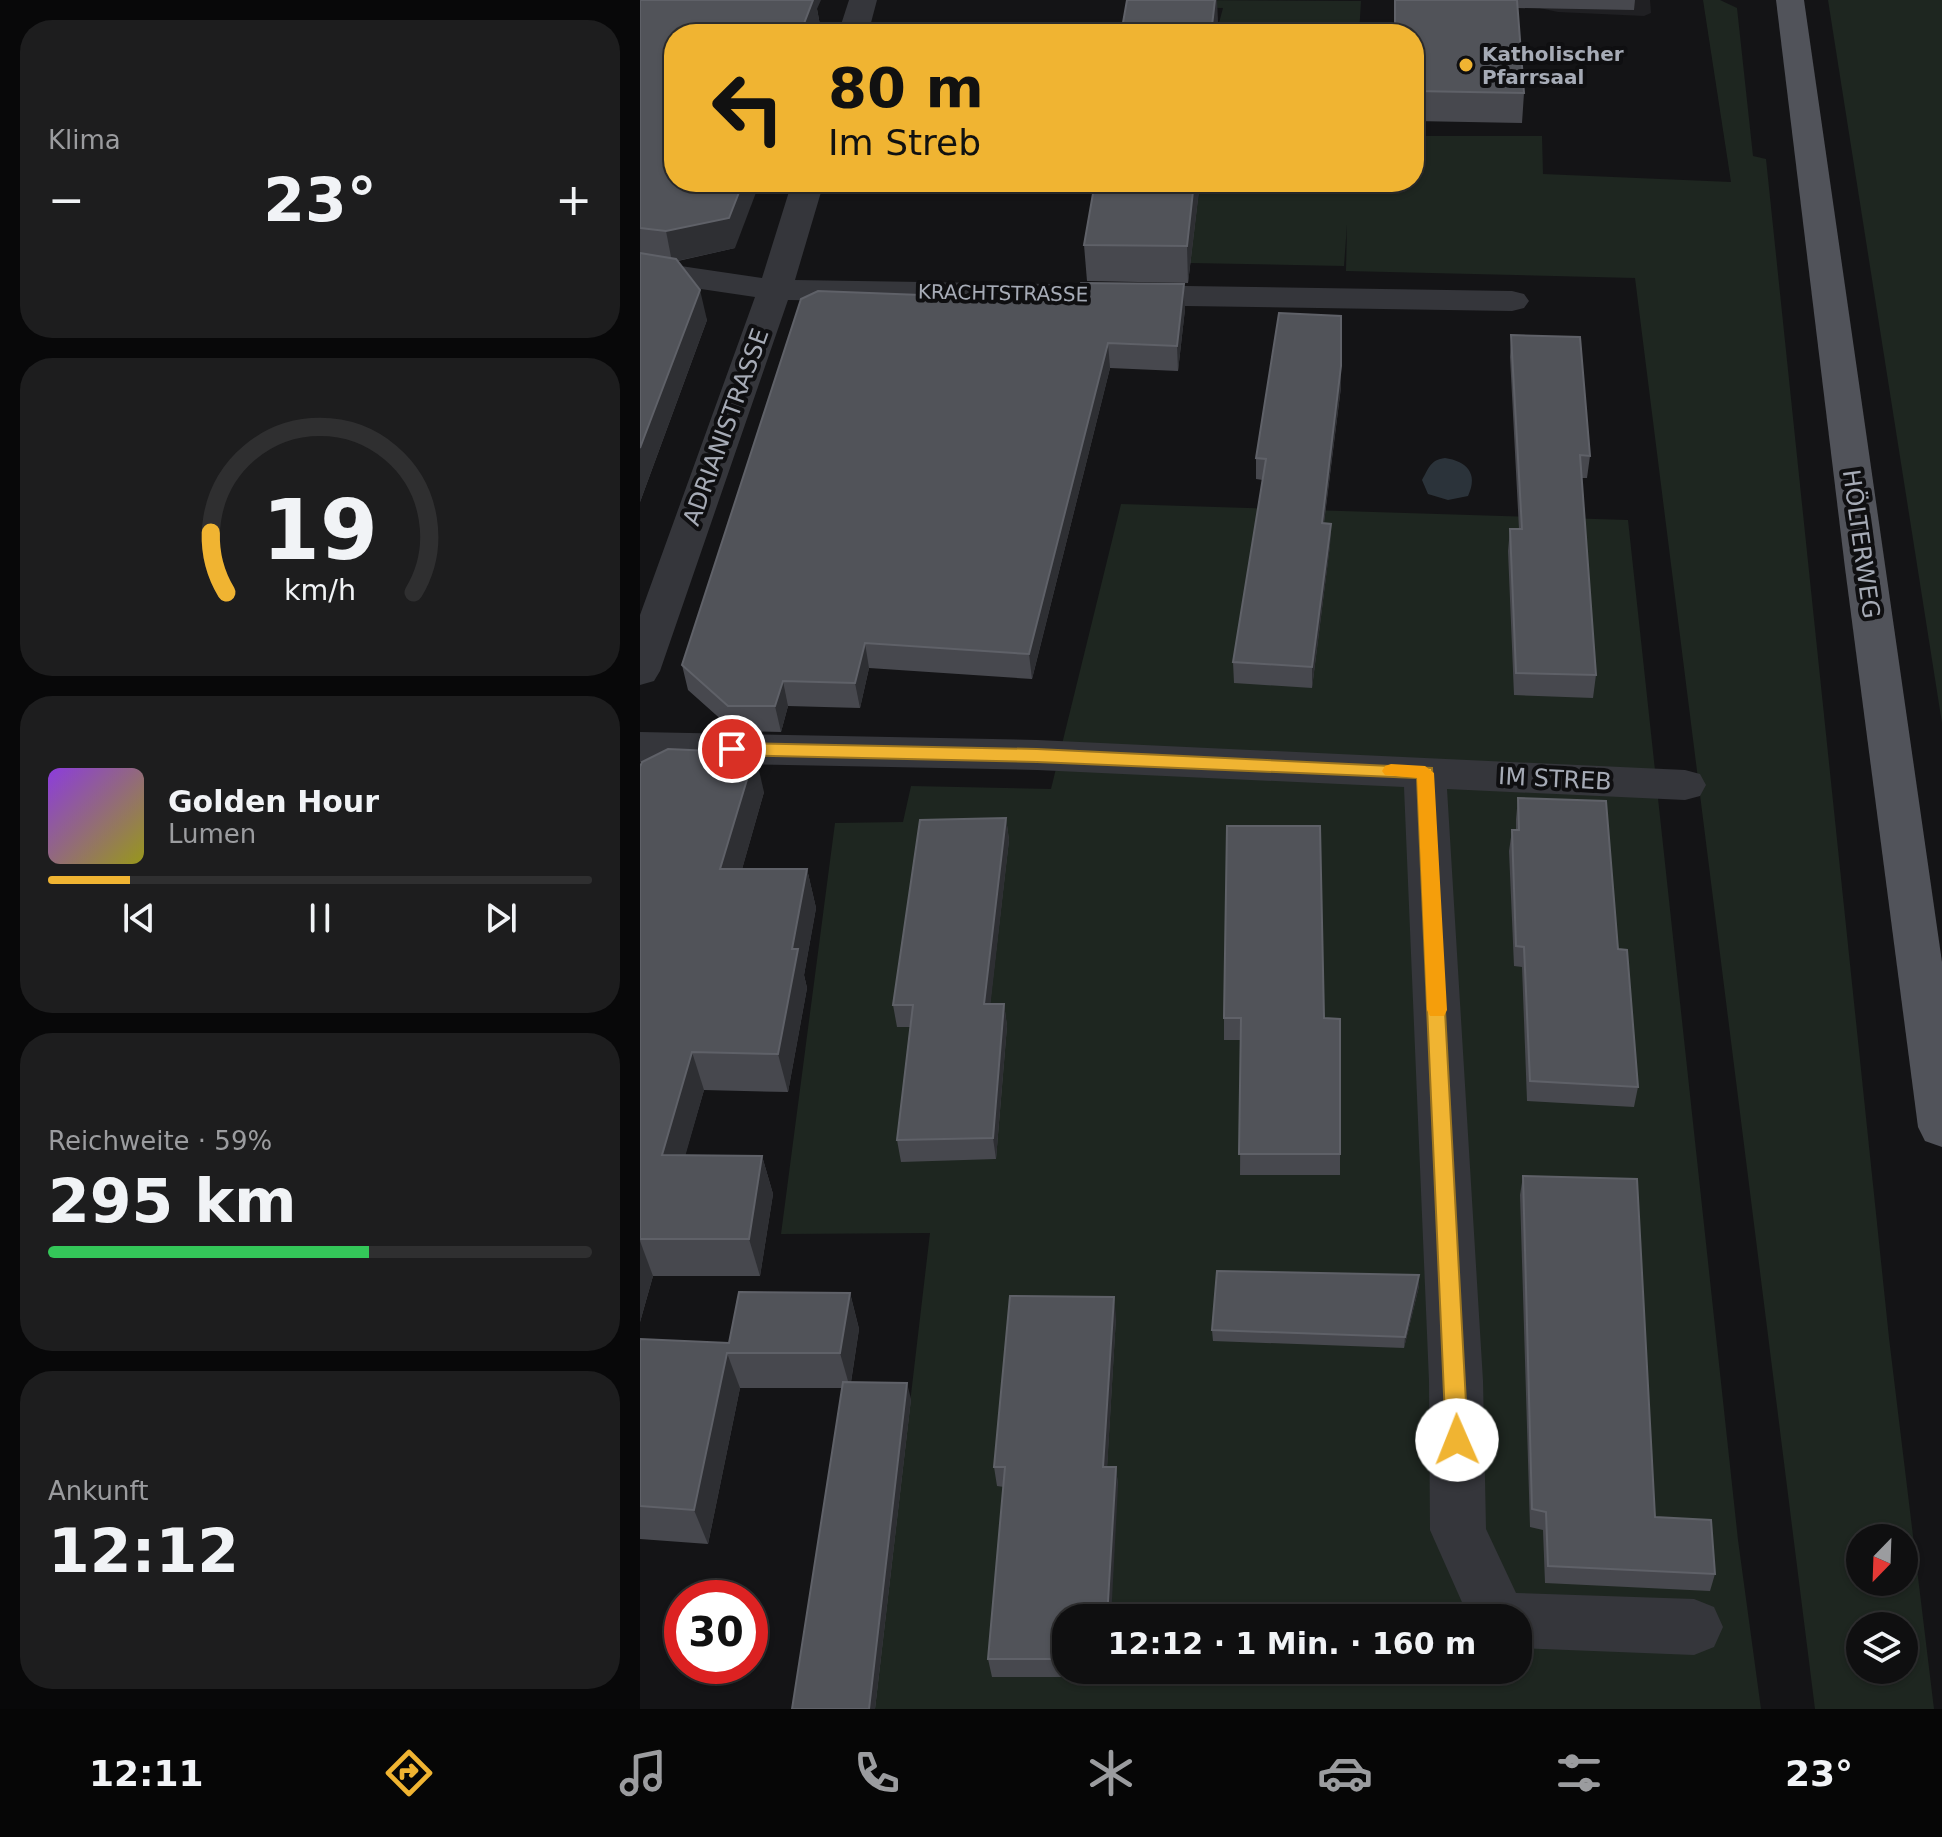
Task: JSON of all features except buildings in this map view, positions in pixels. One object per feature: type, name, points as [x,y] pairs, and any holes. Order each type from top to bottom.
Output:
[{"type":"main road","name":"HÖLTERWEG","points":[[1790,0],[1864,568],[1941,1104]]},
{"type":"street","points":[[856,24],[863,0]]},
{"type":"street","name":"ADRIANISTRASSE","points":[[640,671],[775,290],[805,192]]},
{"type":"street","name":"KRACHTSTRASSE","points":[[640,270],[775,290],[1512,301]]},
{"type":"street","name":"IM STREB","points":[[640,747],[1037,755],[1685,785]]},
{"type":"street","points":[[1425,773],[1456,1381],[1458,1530],[1492,1604]]},
{"type":"street","points":[[1532,1621],[1694,1627]]},
{"type":"shaded area","points":[[1175,0],[1361,1],[1360,24],[1219,24],[1223,8],[1174,7]]},
{"type":"shaded area","points":[[1502,0],[1650,0],[1651,13],[1644,16],[1558,12]]},
{"type":"shaded area","points":[[1703,0],[1720,0],[1737,8],[1753,156],[1766,159],[1889,1338],[1912,1524],[1846,1524],[1846,1596],[1918,1596],[1918,1577],[1934,1709],[1815,1709],[1635,278],[1346,271],[1347,225],[1344,266],[1190,263],[1199,192],[1424,192],[1424,136],[1542,136],[1543,174],[1731,182]]},
{"type":"shaded area","points":[[1828,0],[1942,0],[1942,723]]},
{"type":"shaded area","points":[[1445,458],[1459,462],[1468,470],[1472,481],[1468,496],[1448,500],[1428,494],[1422,480],[1433,463]]},
{"type":"shaded area","points":[[1121,504],[1628,520],[1738,1540],[1761,1709],[874,1709],[930,1233],[781,1234],[835,823],[903,822],[911,786],[1051,789]]},
{"type":"slow traffic","points":[[1391,771],[1425,773],[1437,1010]]},
{"type":"place","name":"Katholischer Pfarrsaal","points":[[1466,65]]},
{"type":"route","points":[[732,749],[1037,755],[1425,773],[1457,1440]]}]
